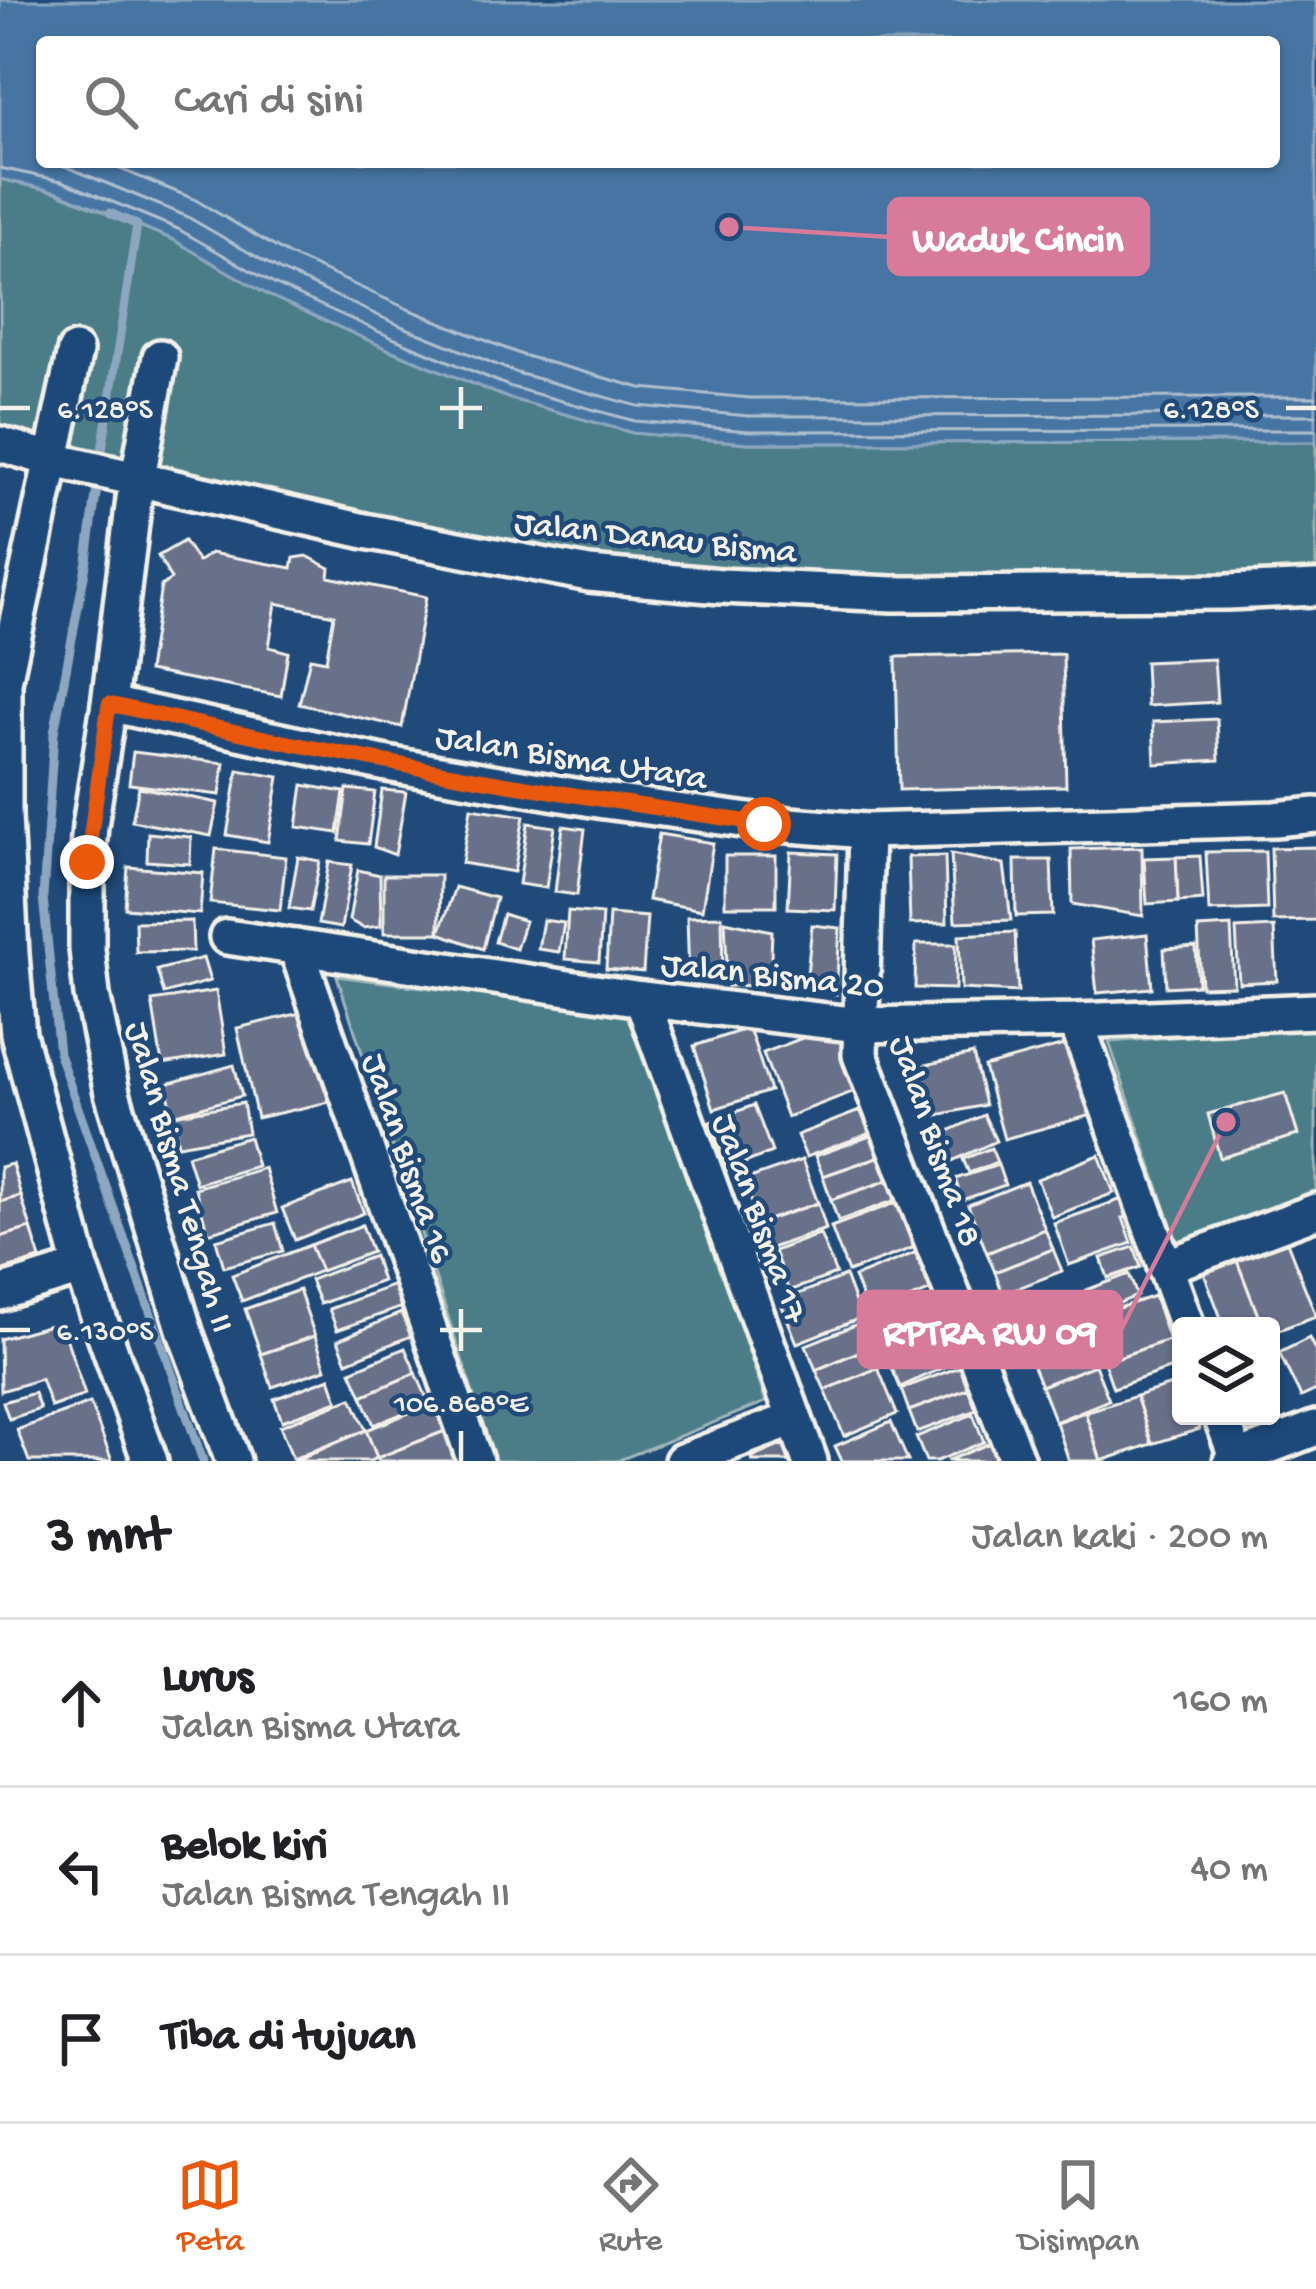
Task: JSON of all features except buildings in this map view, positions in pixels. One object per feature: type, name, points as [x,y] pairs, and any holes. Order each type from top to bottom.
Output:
[{"type":"street","points":[[75,351],[66,463],[2,682],[9,1037],[81,1268],[150,1461]]},
{"type":"street","name":"Jalan Bisma Tengah II","points":[[160,357],[127,475],[109,704],[87,862],[87,949],[112,1094],[185,1332],[233,1461]]},
{"type":"street","name":"Jalan Danau Bisma","points":[[0,444],[365,531],[611,576],[893,594],[1316,588]]},
{"type":"street","name":"Jalan Bisma Utara","points":[[109,704],[387,764],[764,824],[866,831],[1316,815]]},
{"type":"street","name":"Jalan Bisma 18","points":[[866,831],[860,1055],[1017,1461]]},
{"type":"street","name":"Jalan Bisma 20","points":[[227,937],[860,1025],[1316,1010]]},
{"type":"street","name":"Jalan Bisma 16","points":[[296,947],[476,1461]]},
{"type":"street","name":"Jalan Bisma 17","points":[[642,998],[810,1461]]},
{"type":"street","points":[[1076,1021],[1184,1317]]},
{"type":"street","points":[[1166,1267],[1316,1211]]},
{"type":"street","points":[[0,1293],[81,1268]]},
{"type":"street","points":[[682,1461],[794,1419]]},
{"type":"street","points":[[1224,1425],[1234,1460],[1316,1428]]},
{"type":"green space","points":[[0,179],[54,191],[174,240],[268,295],[508,398],[633,433],[748,443],[1316,442],[1316,584],[721,586],[0,444]]},
{"type":"green space","points":[[337,976],[633,1014],[766,1402],[617,1461],[495,1461]]},
{"type":"green space","points":[[1316,1026],[1316,1202],[1181,1254],[1109,1042]]},
{"type":"water","points":[[0,0],[1316,0],[1316,442],[748,443],[633,433],[508,398],[390,350],[268,295],[174,240],[58,192],[0,179]]},
{"type":"waterway","points":[[100,463],[137,225],[110,213]]},
{"type":"waterway","points":[[98,480],[54,733],[43,897],[59,1054],[203,1461]]},
{"type":"place","name":"Waduk Cincin","points":[[729,227]]},
{"type":"place","name":"RPTRA RW 09","points":[[1226,1122]]},
{"type":"route","points":[[87,862],[109,704],[387,764],[764,824]]}]
